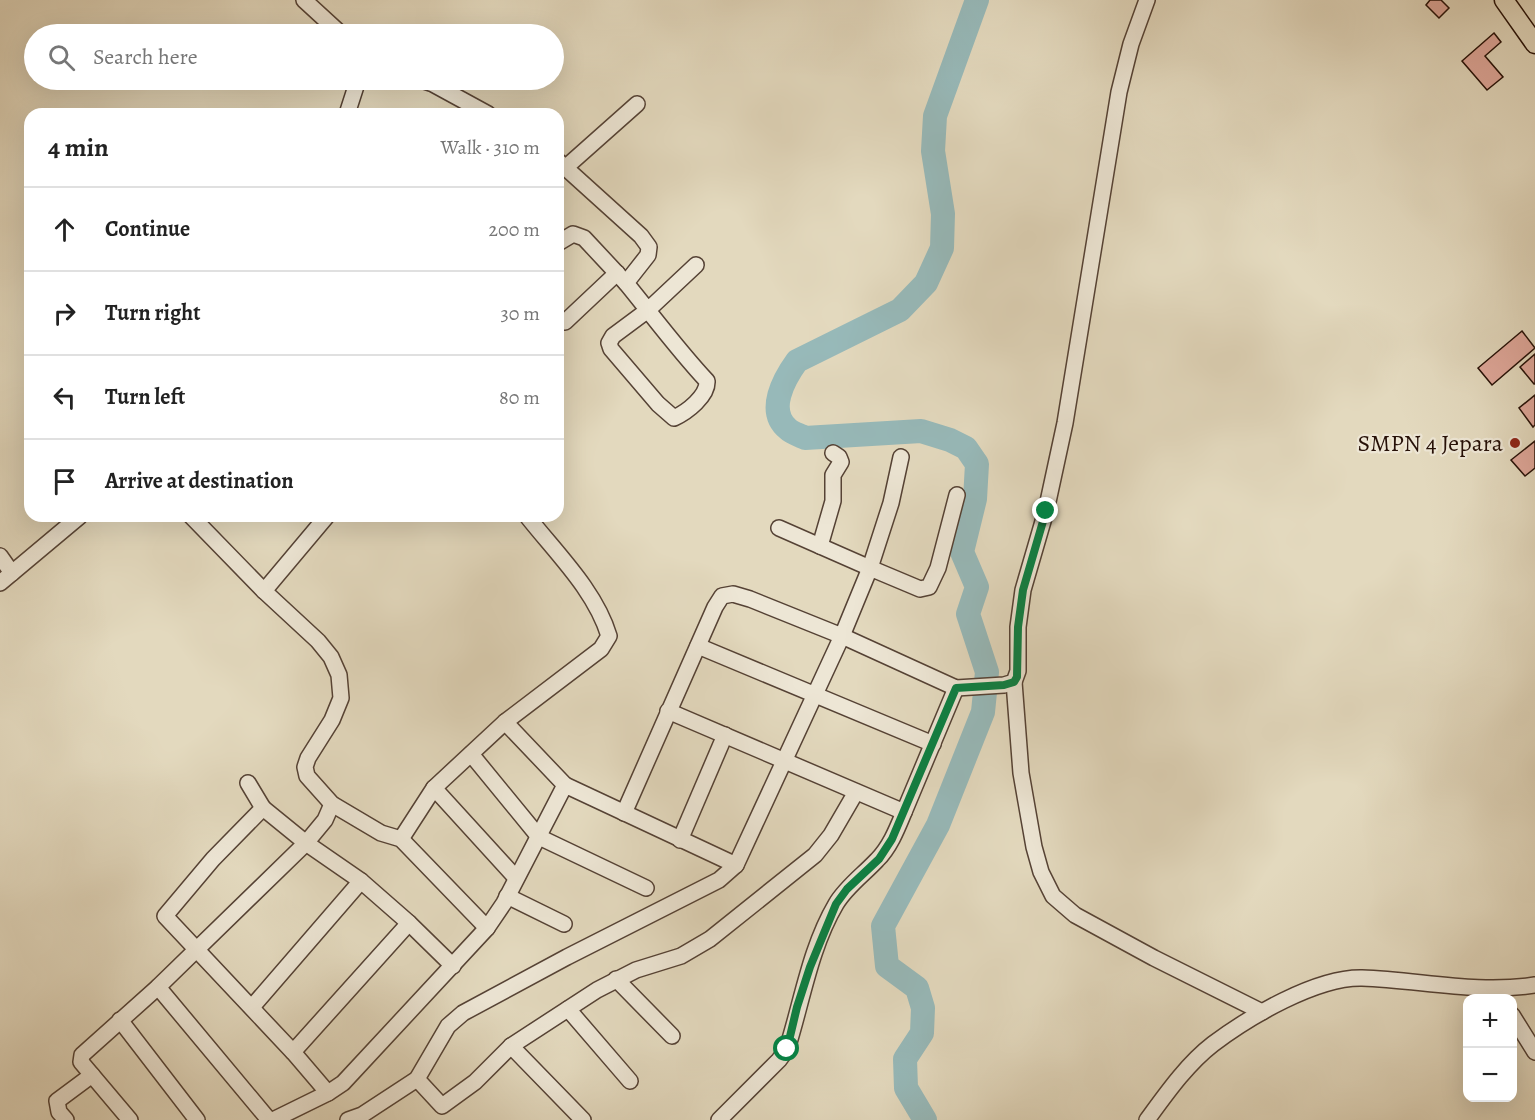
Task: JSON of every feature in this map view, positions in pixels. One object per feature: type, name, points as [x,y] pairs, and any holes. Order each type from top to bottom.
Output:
[{"type":"main road","points":[[1504,0],[1535,44]]},
{"type":"street","points":[[304,0],[329,24]]},
{"type":"street","points":[[1147,0],[1131,44],[1119,92],[1065,423],[1046,511],[1023,590],[1018,627],[1018,671],[1009,683],[1034,848],[1041,872],[1053,896],[1075,915],[1262,1012]]},
{"type":"street","points":[[348,108],[354,90]]},
{"type":"street","points":[[444,90],[477,108]]},
{"type":"street","points":[[564,162],[637,104]]},
{"type":"street","points":[[564,166],[641,236],[649,247],[648,255],[622,278],[564,322]]},
{"type":"street","points":[[564,238],[578,234],[584,238],[622,278],[648,309],[707,381],[707,387],[702,396],[676,418],[663,409],[611,349],[609,343],[613,336],[648,309],[696,265]]},
{"type":"street","points":[[820,546],[833,501],[833,476],[841,462],[841,459],[833,453]]},
{"type":"street","points":[[348,1120],[362,1115],[417,1079],[448,1026],[464,1013],[578,951],[719,880],[736,865],[842,636],[870,568],[891,503],[900,457]]},
{"type":"street","points":[[780,528],[921,589],[929,587],[938,568],[957,495]]},
{"type":"street","points":[[0,556],[6,578],[73,522]]},
{"type":"street","points":[[197,522],[264,591],[318,641],[330,657],[339,675],[341,698],[332,720],[308,758],[305,767],[307,776],[332,804],[381,833],[400,839],[487,928]]},
{"type":"street","points":[[264,591],[322,522]]},
{"type":"street","points":[[400,839],[434,788],[505,722],[602,649],[609,636],[604,620],[589,595],[532,522]]},
{"type":"street","points":[[624,813],[668,711],[722,596],[733,594],[842,636],[956,688],[1009,683]]},
{"type":"street","points":[[698,645],[933,744]]},
{"type":"street","points":[[719,1120],[787,1049],[810,967],[836,904],[847,889],[879,859],[892,839],[956,688]]},
{"type":"street","points":[[668,711],[904,812]]},
{"type":"street","points":[[505,722],[565,785],[736,865]]},
{"type":"street","points":[[680,840],[725,735]]},
{"type":"street","points":[[471,754],[539,837],[646,888]]},
{"type":"street","points":[[248,783],[263,808],[306,843],[361,881],[453,966]]},
{"type":"street","points":[[159,987],[271,1120],[328,1093],[343,1083],[487,928],[507,896],[565,785]]},
{"type":"street","points":[[434,788],[516,878]]},
{"type":"street","points":[[417,1079],[446,1113],[511,1046],[616,979],[636,970],[681,956],[710,939],[761,900],[815,855],[831,835],[856,792]]},
{"type":"street","points":[[130,1120],[81,1062],[82,1055],[159,987],[306,843],[325,820],[332,804]]},
{"type":"street","points":[[263,808],[213,859],[165,916],[252,1007],[328,1093]]},
{"type":"street","points":[[252,1007],[361,881]]},
{"type":"street","points":[[507,896],[564,924]]},
{"type":"street","points":[[293,1052],[409,923]]},
{"type":"street","points":[[1147,1120],[1185,1071],[1212,1045],[1262,1012],[1306,991],[1360,978],[1499,993],[1535,985]]},
{"type":"street","points":[[616,979],[672,1036]]},
{"type":"street","points":[[568,1009],[630,1082]]},
{"type":"street","points":[[120,1020],[197,1120]]},
{"type":"street","points":[[1517,1023],[1535,1052]]},
{"type":"street","points":[[511,1046],[583,1120]]},
{"type":"street","points":[[66,1120],[59,1112],[57,1101],[92,1076]]},
{"type":"building","points":[[1430,0],[1441,0],[1449,8],[1439,18],[1426,5]]},
{"type":"building","points":[[1494,33],[1501,42],[1485,56],[1503,77],[1487,90],[1462,61]]},
{"type":"building","points":[[1522,331],[1535,348],[1492,385],[1478,368]]},
{"type":"building","points":[[1535,354],[1535,384],[1534,384],[1520,367]]},
{"type":"building","points":[[1535,395],[1535,425],[1533,427],[1519,408]]},
{"type":"building","points":[[1535,441],[1535,468],[1525,476],[1511,460]]},
{"type":"waterway","points":[[925,1120],[906,1088],[905,1059],[922,1033],[923,1008],[917,988],[887,966],[883,926],[938,825],[983,712],[987,672],[968,614],[977,587],[962,552],[975,499],[977,464],[966,448],[950,440],[921,431],[805,438],[790,430],[782,422],[778,413],[778,404],[779,395],[797,361],[900,310],[926,283],[942,248],[943,214],[933,151],[935,116],[977,0]]},
{"type":"place","name":"SMPN 4 Jepara","points":[[1515,443]]},
{"type":"route","points":[[787,1049],[810,967],[836,904],[847,889],[879,859],[892,839],[956,688],[1004,685],[1014,682],[1017,677],[1018,627],[1023,590],[1046,511]]}]
